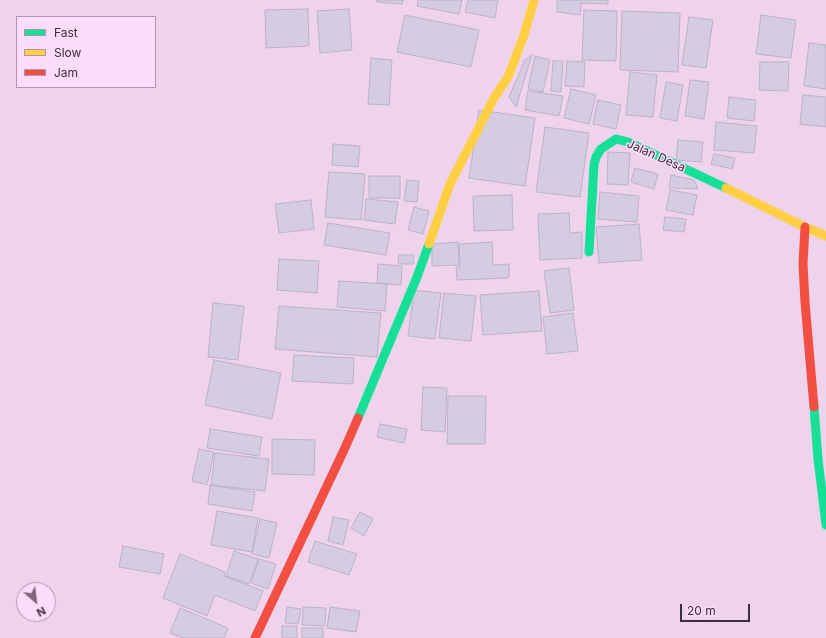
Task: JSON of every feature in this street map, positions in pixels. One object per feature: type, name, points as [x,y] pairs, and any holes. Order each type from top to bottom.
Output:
[{"type":"street","points":[[256,638],[344,450],[378,373],[417,277],[450,184],[494,98],[508,77],[524,35],[534,0]]},
{"type":"street","name":"Jalan Desa","points":[[589,252],[594,165],[600,149],[616,139],[628,142],[700,175],[826,236]]},
{"type":"street","points":[[806,227],[803,264],[804,302],[818,459],[826,525]]},
{"type":"building","points":[[377,0],[403,0],[402,4],[377,2]]},
{"type":"building","points":[[418,0],[462,0],[459,14],[417,6]]},
{"type":"building","points":[[468,0],[498,0],[495,18],[465,12]]},
{"type":"building","points":[[557,0],[608,0],[608,4],[581,3],[580,15],[557,12]]},
{"type":"building","points":[[308,9],[309,46],[266,48],[265,10]]},
{"type":"building","points":[[349,9],[352,50],[320,53],[317,11]]},
{"type":"building","points":[[584,10],[617,11],[616,61],[582,60]]},
{"type":"building","points":[[622,11],[680,13],[678,72],[620,70]]},
{"type":"building","points":[[405,15],[479,30],[471,67],[397,52]]},
{"type":"building","points":[[761,15],[796,20],[791,58],[756,54]]},
{"type":"building","points":[[689,17],[713,20],[706,68],[682,65]]},
{"type":"building","points":[[809,43],[826,45],[826,89],[804,86]]},
{"type":"building","points":[[532,55],[516,107],[509,97],[525,60]]},
{"type":"building","points":[[535,56],[550,60],[543,92],[528,89]]},
{"type":"building","points":[[371,58],[392,60],[389,105],[368,104]]},
{"type":"building","points":[[553,61],[563,61],[561,92],[551,91]]},
{"type":"building","points":[[567,61],[585,62],[584,87],[565,86]]},
{"type":"building","points":[[760,62],[789,62],[788,91],[759,90]]},
{"type":"building","points":[[630,72],[657,75],[653,117],[626,115]]},
{"type":"building","points":[[690,80],[709,82],[704,119],[685,116]]},
{"type":"building","points":[[666,82],[683,85],[677,121],[660,118]]},
{"type":"building","points":[[571,89],[596,95],[589,124],[564,118]]},
{"type":"building","points":[[528,91],[563,96],[559,116],[525,110]]},
{"type":"building","points":[[803,95],[826,97],[826,127],[800,124]]},
{"type":"building","points":[[729,97],[756,100],[754,121],[727,118]]},
{"type":"building","points":[[598,100],[621,105],[616,129],[593,124]]},
{"type":"building","points":[[479,110],[535,118],[525,186],[469,178]]},
{"type":"building","points":[[716,122],[757,126],[754,153],[714,150]]},
{"type":"building","points":[[545,127],[589,133],[580,197],[536,192]]},
{"type":"building","points":[[678,140],[703,142],[701,162],[676,160]]},
{"type":"building","points":[[333,144],[360,146],[358,167],[332,165]]},
{"type":"building","points":[[608,152],[630,153],[628,185],[607,184]]},
{"type":"building","points":[[714,154],[735,158],[732,169],[711,164]]},
{"type":"building","points":[[635,168],[658,174],[654,189],[631,182]]},
{"type":"building","points":[[329,172],[365,174],[361,220],[325,217]]},
{"type":"building","points":[[671,175],[694,180],[698,189],[669,188]]},
{"type":"building","points":[[369,176],[400,176],[400,198],[369,198]]},
{"type":"building","points":[[407,180],[419,181],[417,202],[404,201]]},
{"type":"building","points":[[670,190],[697,195],[693,215],[666,210]]},
{"type":"building","points":[[600,192],[639,196],[637,222],[598,219]]},
{"type":"building","points":[[512,195],[513,230],[474,231],[473,196]]},
{"type":"building","points":[[366,199],[398,202],[395,224],[364,220]]},
{"type":"building","points":[[311,200],[314,229],[279,233],[275,204]]},
{"type":"building","points":[[414,207],[429,211],[423,234],[408,230]]},
{"type":"building","points":[[569,213],[570,233],[582,232],[582,258],[540,260],[538,214]]},
{"type":"building","points":[[665,217],[686,219],[684,232],[663,230]]},
{"type":"building","points":[[328,223],[390,233],[386,255],[324,245]]},
{"type":"building","points":[[639,224],[642,260],[599,263],[596,227]]},
{"type":"building","points":[[458,242],[459,265],[432,266],[432,244]]},
{"type":"building","points":[[492,242],[493,265],[509,264],[509,278],[457,280],[456,267],[460,267],[459,244]]},
{"type":"building","points":[[399,255],[414,255],[413,264],[398,264]]},
{"type":"building","points":[[279,259],[319,261],[317,293],[277,290]]},
{"type":"building","points":[[378,264],[402,266],[401,285],[377,283]]},
{"type":"building","points":[[569,268],[574,310],[550,313],[544,271]]},
{"type":"building","points":[[339,281],[387,284],[385,311],[337,307]]},
{"type":"building","points":[[414,290],[441,293],[435,339],[408,336]]},
{"type":"building","points":[[539,291],[542,331],[483,335],[480,295]]},
{"type":"building","points":[[444,293],[476,296],[471,341],[439,338]]},
{"type":"building","points":[[213,303],[244,306],[238,360],[208,357]]},
{"type":"building","points":[[279,306],[381,313],[377,357],[275,349]]},
{"type":"building","points":[[573,313],[578,351],[547,354],[543,317]]},
{"type":"building","points":[[294,355],[354,358],[353,384],[292,381]]},
{"type":"building","points":[[214,360],[281,373],[272,419],[205,405]]},
{"type":"building","points":[[423,387],[447,388],[445,432],[421,430]]},
{"type":"building","points":[[448,396],[486,396],[485,444],[447,444]]},
{"type":"building","points":[[380,424],[407,429],[404,443],[377,437]]},
{"type":"building","points":[[210,429],[262,437],[259,456],[207,448]]},
{"type":"building","points":[[272,439],[315,440],[314,475],[272,474]]},
{"type":"building","points":[[199,449],[214,452],[207,485],[192,481]]},
{"type":"building","points":[[215,453],[269,459],[265,491],[211,485]]},
{"type":"building","points":[[210,485],[255,492],[252,511],[208,504]]},
{"type":"building","points":[[217,511],[258,518],[252,552],[211,545]]},
{"type":"building","points":[[360,512],[373,519],[364,536],[351,528]]},
{"type":"building","points":[[333,517],[349,520],[343,545],[328,541]]},
{"type":"building","points":[[260,519],[277,523],[269,558],[252,554]]},
{"type":"building","points":[[315,541],[357,554],[349,575],[308,562]]},
{"type":"building","points":[[123,546],[164,554],[160,574],[119,567]]},
{"type":"building","points":[[234,551],[258,559],[249,584],[226,576]]},
{"type":"building","points":[[180,554],[225,572],[224,576],[263,591],[255,611],[215,595],[207,616],[163,598]]},
{"type":"building","points":[[259,559],[276,564],[268,589],[251,583]]},
{"type":"building","points":[[287,607],[301,609],[298,624],[285,623]]},
{"type":"building","points":[[303,607],[326,608],[325,626],[302,625]]},
{"type":"building","points":[[330,607],[360,611],[356,632],[327,628]]},
{"type":"building","points":[[180,608],[228,628],[224,638],[183,638],[170,633]]},
{"type":"building","points":[[282,626],[297,626],[297,638],[282,638]]},
{"type":"building","points":[[302,628],[323,628],[323,638],[302,638]]},
{"type":"traffic: fast","points":[[589,252],[594,165],[596,157],[601,149],[616,139],[628,142],[726,188]]},
{"type":"traffic: fast","points":[[358,418],[417,277],[429,244]]},
{"type":"traffic: fast","points":[[814,407],[818,459],[826,525]]},
{"type":"traffic: slow","points":[[429,244],[450,184],[494,98],[508,77],[524,35],[534,0]]},
{"type":"traffic: slow","points":[[726,188],[826,236]]},
{"type":"traffic: jam","points":[[805,227],[803,264],[814,407]]},
{"type":"traffic: jam","points":[[255,638],[358,418]]}]
